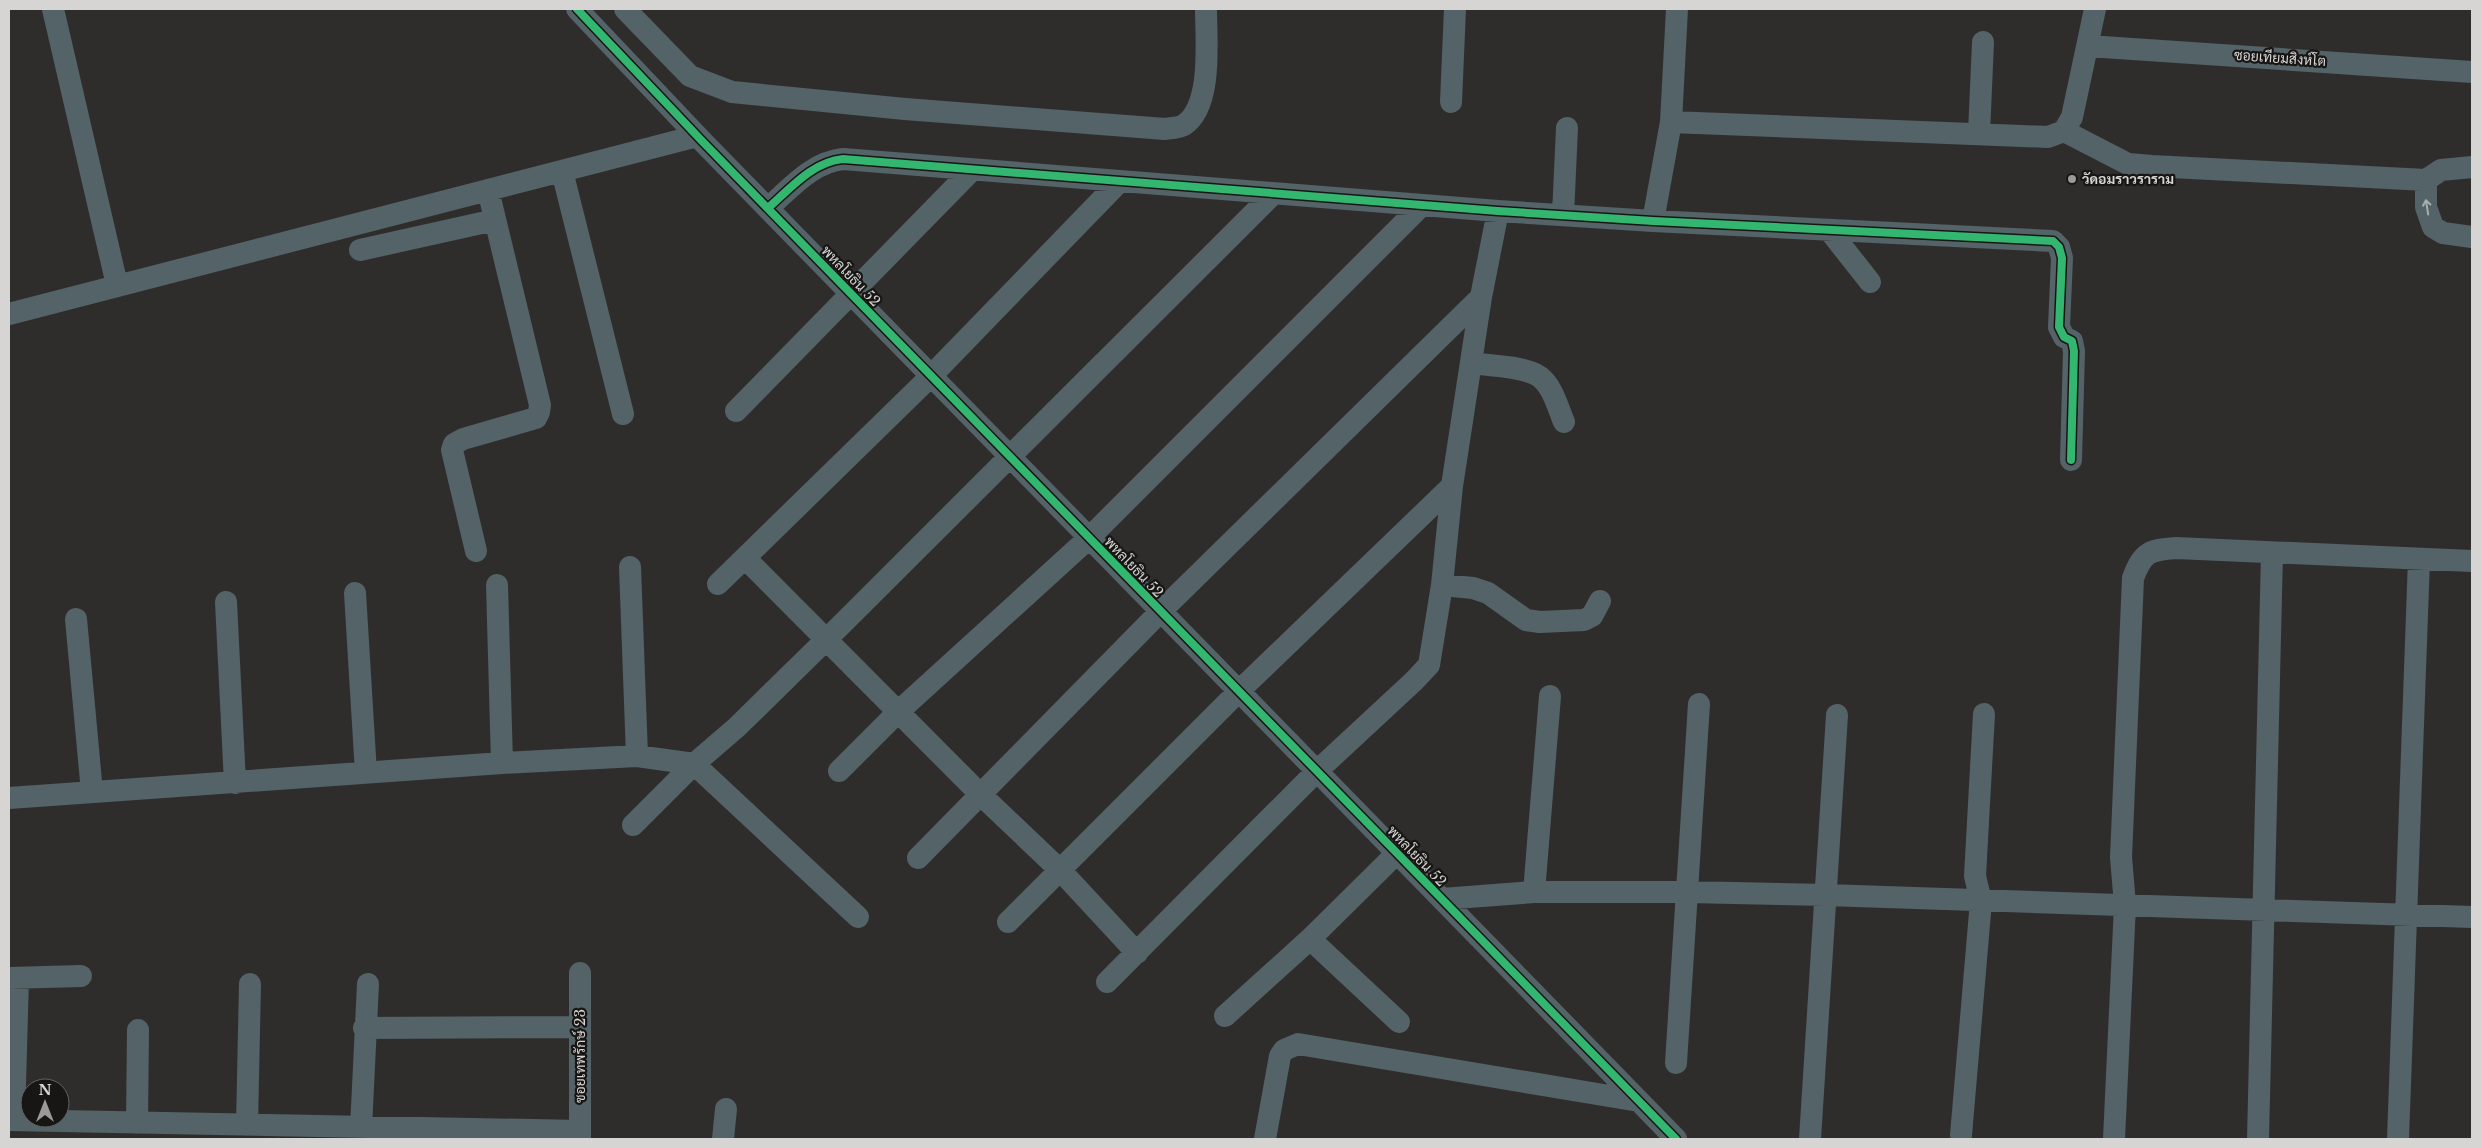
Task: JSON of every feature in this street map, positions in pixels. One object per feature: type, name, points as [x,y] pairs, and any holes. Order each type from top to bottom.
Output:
[{"type":"street","points":[[54,9],[117,285]]},
{"type":"street","name":"พหลโยธิน 52","points":[[576,9],[1160,612],[1240,691],[1676,1139]]},
{"type":"street","points":[[625,9],[690,76],[732,92],[905,109],[1165,129],[1183,125],[1194,113],[1205,84],[1206,9]]},
{"type":"street","points":[[1451,102],[1455,9]]},
{"type":"street","points":[[1653,221],[1671,122],[1677,9]]},
{"type":"street","points":[[1671,122],[2048,137],[2064,131],[2072,116],[2095,9]]},
{"type":"street","points":[[1979,134],[1982,42]]},
{"type":"street","name":"ซอยเทียมสิงห์โต","points":[[2088,46],[2472,72]]},
{"type":"street","points":[[1563,215],[1567,128]]},
{"type":"street","points":[[2064,131],[2128,164],[2426,180],[2441,170],[2472,167]]},
{"type":"street","points":[[9,314],[697,136]]},
{"type":"street","points":[[768,208],[818,166],[830,160],[843,159],[1498,211],[2053,242],[2059,246],[2062,258],[2059,327],[2064,337],[2072,341],[2074,351],[2071,460]]},
{"type":"street","points":[[736,411],[852,295],[972,170]]},
{"type":"street","points":[[562,171],[623,414]]},
{"type":"street","points":[[2426,180],[2426,206],[2433,227],[2443,233],[2472,237]]},
{"type":"street","points":[[718,584],[931,376],[1119,182]]},
{"type":"street","points":[[476,551],[452,450],[454,444],[463,439],[536,418],[540,405],[488,190]]},
{"type":"street","points":[[633,825],[694,764],[737,727],[1273,194]]},
{"type":"street","points":[[839,771],[898,712],[1089,538],[1422,204]]},
{"type":"street","points":[[1107,982],[1317,771],[1429,665],[1442,585],[1452,486],[1481,297],[1498,211]]},
{"type":"street","points":[[360,250],[495,220]]},
{"type":"street","points":[[1829,230],[1870,282]]},
{"type":"street","points":[[918,858],[1160,612],[1481,297]]},
{"type":"street","points":[[1471,363],[1529,372],[1540,378],[1549,389],[1564,422]]},
{"type":"street","points":[[1008,922],[1240,691],[1452,486]]},
{"type":"street","points":[[2114,1139],[2125,905],[2121,857],[2133,578],[2140,559],[2154,550],[2176,548],[2472,561]]},
{"type":"street","points":[[2258,1139],[2272,553]]},
{"type":"street","points":[[745,558],[827,638],[980,794],[1061,871],[1137,953]]},
{"type":"street","points":[[2398,1139],[2419,559]]},
{"type":"street","points":[[630,567],[637,756]]},
{"type":"street","points":[[497,585],[502,763]]},
{"type":"street","points":[[1442,585],[1472,588],[1488,593],[1526,620],[1540,622],[1584,620],[1592,616],[1600,601]]},
{"type":"street","points":[[355,593],[366,773]]},
{"type":"street","points":[[226,602],[236,783]]},
{"type":"street","points":[[76,619],[92,792]]},
{"type":"street","points":[[1534,892],[1550,696]]},
{"type":"street","points":[[1676,1063],[1699,704]]},
{"type":"street","points":[[1961,1135],[1981,901],[1975,876],[1984,714]]},
{"type":"street","points":[[1810,1139],[1837,715]]},
{"type":"street","points":[[9,798],[502,763],[637,756],[694,764],[858,917]]},
{"type":"street","points":[[1225,1016],[1310,939],[1397,853]]},
{"type":"street","points":[[1442,899],[1534,892],[1687,892],[2472,917]]},
{"type":"street","points":[[1310,939],[1399,1022]]},
{"type":"street","name":"ซอยเทพรักษ์ 23","points":[[580,973],[580,1135]]},
{"type":"street","points":[[81,976],[13,978],[11,1120],[580,1135]]},
{"type":"street","points":[[247,1125],[250,984]]},
{"type":"street","points":[[362,1128],[364,1028],[368,984]]},
{"type":"street","points":[[364,1028],[580,1027]]},
{"type":"street","points":[[137,1123],[138,1030]]},
{"type":"street","points":[[1265,1139],[1280,1056],[1284,1050],[1298,1044],[1639,1101]]},
{"type":"street","points":[[723,1139],[726,1109]]},
{"type":"cycle path","points":[[577,9],[702,141],[1676,1139]]},
{"type":"cycle path","points":[[768,208],[811,171],[821,165],[843,159],[1498,211],[1653,221],[2053,241],[2059,247],[2062,258],[2059,327],[2064,337],[2072,341],[2074,351],[2071,460]]},
{"type":"place","name":"วัดอมราวราราม","points":[[2072,179]]}]
